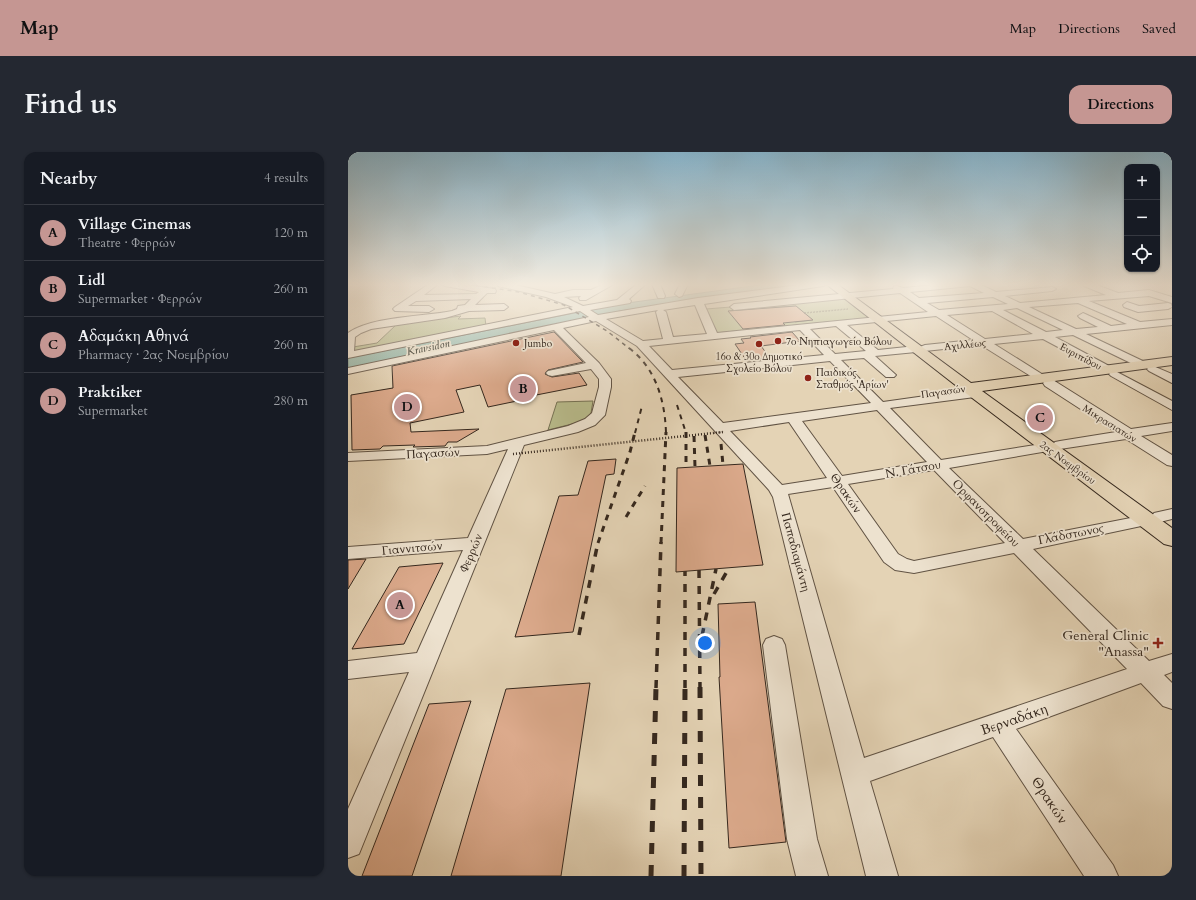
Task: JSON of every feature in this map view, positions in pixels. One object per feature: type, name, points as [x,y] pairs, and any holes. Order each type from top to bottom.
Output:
[{"type":"main road","name":"2ας Νοεμβρίου","points":[[881,318],[1054,446],[1162,519],[1172,539]]},
{"type":"main road","name":"Παγασών","points":[[1148,367],[1172,361]]},
{"type":"main road","name":"Παγασών","points":[[977,390],[1148,367],[1172,366]]},
{"type":"street","points":[[404,321],[408,318]]},
{"type":"street","points":[[348,351],[350,332],[426,318]]},
{"type":"street","points":[[489,318],[490,327]]},
{"type":"street","points":[[348,351],[490,327],[532,318]]},
{"type":"street","points":[[348,371],[556,327],[592,318]]},
{"type":"street","name":"Παπαδιαμάντη","points":[[596,318],[641,344],[720,427],[778,491],[882,876]]},
{"type":"street","points":[[663,318],[669,341]]},
{"type":"street","points":[[705,318],[713,336]]},
{"type":"street","points":[[641,344],[881,318]]},
{"type":"street","name":"Μικρασιατών","points":[[944,318],[1172,462]]},
{"type":"street","name":"Ευριπίδου","points":[[1011,318],[1172,406]]},
{"type":"street","points":[[1044,318],[1172,379]]},
{"type":"street","points":[[1087,318],[1109,328]]},
{"type":"street","points":[[1120,318],[1138,325]]},
{"type":"street","points":[[838,322],[890,375]]},
{"type":"street","name":"Αχιλλέως","points":[[670,374],[1172,322]]},
{"type":"street","points":[[348,351],[363,340],[366,334],[379,329],[382,325]]},
{"type":"street","name":"Ορφανοτροφείου","points":[[802,326],[877,404],[1172,699]]},
{"type":"street","points":[[515,448],[577,428],[590,422],[597,416],[601,406],[606,384],[605,379],[594,365],[556,327]]},
{"type":"street","points":[[552,373],[594,365]]},
{"type":"street","name":"Παγασών","points":[[720,427],[977,390]]},
{"type":"street","name":"Παγασών","points":[[720,427],[793,418],[877,404]]},
{"type":"street","name":"Θρακών","points":[[793,418],[892,558],[902,565]]},
{"type":"street","name":"Ν. Γάτσου","points":[[778,491],[1172,427]]},
{"type":"street","name":"Παγασών","points":[[351,460],[515,448]]},
{"type":"street","name":"Φερρών","points":[[348,842],[515,448]]},
{"type":"street","name":"Γλάδστωνος","points":[[902,565],[914,567],[1018,545],[1162,519]]},
{"type":"street","name":"Γιαννιτσών","points":[[348,553],[475,543]]},
{"type":"street","points":[[774,645],[802,839],[812,876]]},
{"type":"street","points":[[348,670],[425,661]]},
{"type":"street","name":"Βερναδάκη","points":[[855,774],[1172,663]]},
{"type":"street","name":"Θρακών","points":[[998,724],[1102,876]]},
{"type":"path","points":[[515,448],[720,427]]},
{"type":"green space","points":[[447,318],[485,318],[486,326],[353,352],[353,347],[377,343],[397,324]]},
{"type":"green space","points":[[709,318],[791,318],[795,322],[812,320],[809,318],[869,318],[715,333]]},
{"type":"green space","points":[[593,401],[591,413],[584,421],[548,430],[557,402]]},
{"type":"water","name":"Kravsidon","points":[[551,318],[588,318],[348,369],[348,358]]},
{"type":"building","points":[[734,318],[810,318],[813,320],[783,323],[785,325],[743,329]]},
{"type":"building","points":[[554,332],[583,362],[548,370],[545,374],[552,377],[579,373],[587,385],[516,399],[517,401],[488,407],[480,385],[456,390],[464,412],[410,423],[411,432],[479,429],[457,442],[448,442],[445,446],[383,446],[380,449],[352,450],[351,395],[393,388],[392,366]]},
{"type":"building","points":[[792,332],[800,341],[761,346],[770,358],[746,360],[735,344],[744,343],[741,339],[751,338],[750,337]]},
{"type":"building","points":[[616,459],[614,474],[606,475],[573,632],[515,637],[559,496],[578,495],[588,461]]},
{"type":"building","points":[[743,464],[763,565],[676,572],[677,468]]},
{"type":"building","points":[[366,559],[348,589],[348,560]]},
{"type":"building","points":[[443,563],[404,644],[352,649],[399,567]]},
{"type":"building","points":[[755,602],[786,842],[729,848],[719,677],[718,604]]},
{"type":"building","points":[[590,683],[561,876],[451,876],[506,689]]},
{"type":"building","points":[[471,701],[412,876],[362,876],[429,704]]},
{"type":"railway","points":[[585,318],[607,331],[630,349]]},
{"type":"railway","points":[[629,348],[646,365],[657,386],[664,409],[666,433]]},
{"type":"railway","points":[[677,405],[686,433]]},
{"type":"railway","points":[[635,433],[642,406]]},
{"type":"railway","points":[[598,543],[630,452],[635,432]]},
{"type":"railway","points":[[661,543],[666,433]]},
{"type":"railway","points":[[686,433],[686,468]]},
{"type":"railway","points":[[705,435],[710,466]]},
{"type":"railway","points":[[694,436],[695,467]]},
{"type":"railway","points":[[721,444],[723,465]]},
{"type":"railway","points":[[626,517],[645,486]]},
{"type":"railway","points":[[579,635],[598,542]]},
{"type":"railway","points":[[656,688],[661,542]]},
{"type":"railway","points":[[714,594],[729,568]]},
{"type":"railway","points":[[702,636],[716,569]]},
{"type":"railway","points":[[699,570],[700,688]]},
{"type":"railway","points":[[685,571],[685,687]]},
{"type":"railway","points":[[651,876],[656,687]]},
{"type":"railway","points":[[684,876],[685,687]]},
{"type":"railway","points":[[700,687],[701,876]]},
{"type":"place","name":"7ο Νηπιαγωγείο Βόλου","points":[[778,341]]},
{"type":"place","name":"Jumbo","points":[[516,343]]},
{"type":"place","name":"16ο & 30ο Δημοτικό Σχολείο Βόλου","points":[[759,344]]},
{"type":"place","name":"Παιδικός Σταθμός 'Αρίων'","points":[[808,378]]},
{"type":"place","name":"Lidl","points":[[523,389]]},
{"type":"place","name":"Praktiker","points":[[407,407]]},
{"type":"place","name":"Αδαμάκη Αθηνά","points":[[1040,418]]},
{"type":"place","name":"Village Cinemas","points":[[400,605]]},
{"type":"place","name":"General Clinic \"Anassa\"","points":[[1158,643]]}]
